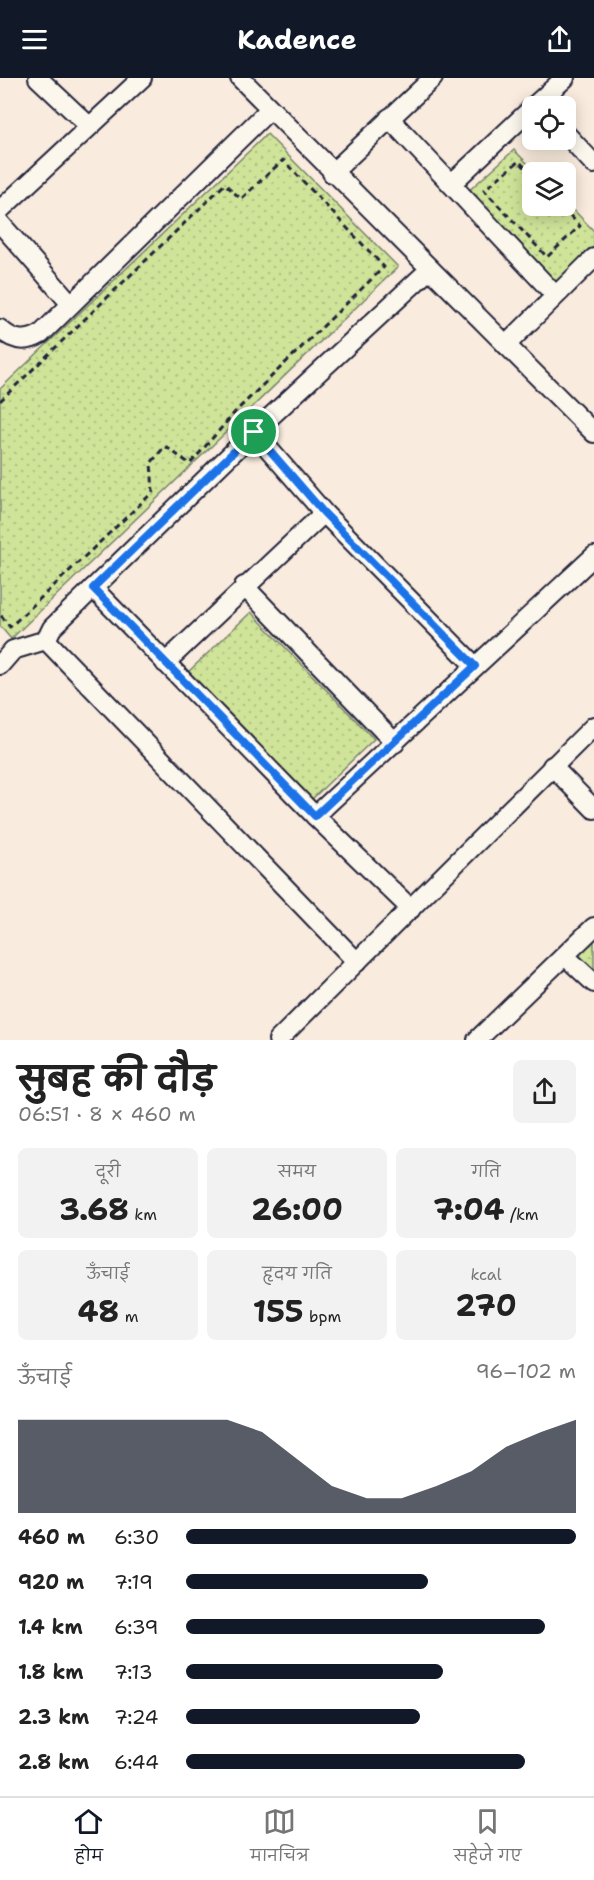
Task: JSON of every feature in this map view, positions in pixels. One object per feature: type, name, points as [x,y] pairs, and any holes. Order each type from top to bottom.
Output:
[{"type":"street","points":[[38,78],[88,125]]},
{"type":"street","points":[[0,210],[88,125],[142,78]]},
{"type":"street","points":[[240,78],[332,173],[594,433]]},
{"type":"street","points":[[332,173],[433,78]]},
{"type":"street","points":[[546,96],[565,78]]},
{"type":"street","points":[[0,329],[17,340],[30,340],[41,334],[270,109]]},
{"type":"street","points":[[389,118],[555,295]]},
{"type":"street","points":[[451,184],[522,119]]},
{"type":"street","points":[[576,145],[594,164]]},
{"type":"street","points":[[0,223],[71,304]]},
{"type":"street","points":[[506,345],[594,258]]},
{"type":"street","points":[[0,665],[13,650],[46,640],[52,628],[254,432],[430,269]]},
{"type":"street","points":[[254,432],[324,513],[475,666]]},
{"type":"street","points":[[165,663],[324,513]]},
{"type":"street","points":[[315,816],[594,556]]},
{"type":"street","points":[[244,586],[395,743]]},
{"type":"street","points":[[93,588],[315,816],[411,909]]},
{"type":"street","points":[[46,640],[357,962]]},
{"type":"street","points":[[278,1040],[594,726]]},
{"type":"street","points":[[552,766],[594,809]]},
{"type":"street","points":[[477,1040],[594,927]]},
{"type":"street","points":[[565,956],[594,983]]},
{"type":"path","points":[[0,401],[225,184],[241,199],[283,160],[384,267],[236,411],[190,464],[165,446],[151,463],[153,492],[10,627],[0,614]]},
{"type":"path","points":[[522,164],[519,161],[484,190],[547,257],[580,226],[570,216]]},
{"type":"path","points":[[496,169],[501,174]]},
{"type":"green space","points":[[267,134],[398,267],[11,639],[0,626],[0,389]]},
{"type":"green space","points":[[514,150],[526,162],[522,162],[522,216],[576,216],[576,212],[594,231],[594,252],[555,288],[465,194]]},
{"type":"green space","points":[[251,612],[374,739],[309,802],[186,674]]},
{"type":"green space","points":[[594,938],[594,975],[575,956]]},
{"type":"route","points":[[254,432],[324,513],[475,666],[315,816],[93,588],[254,432]]}]
